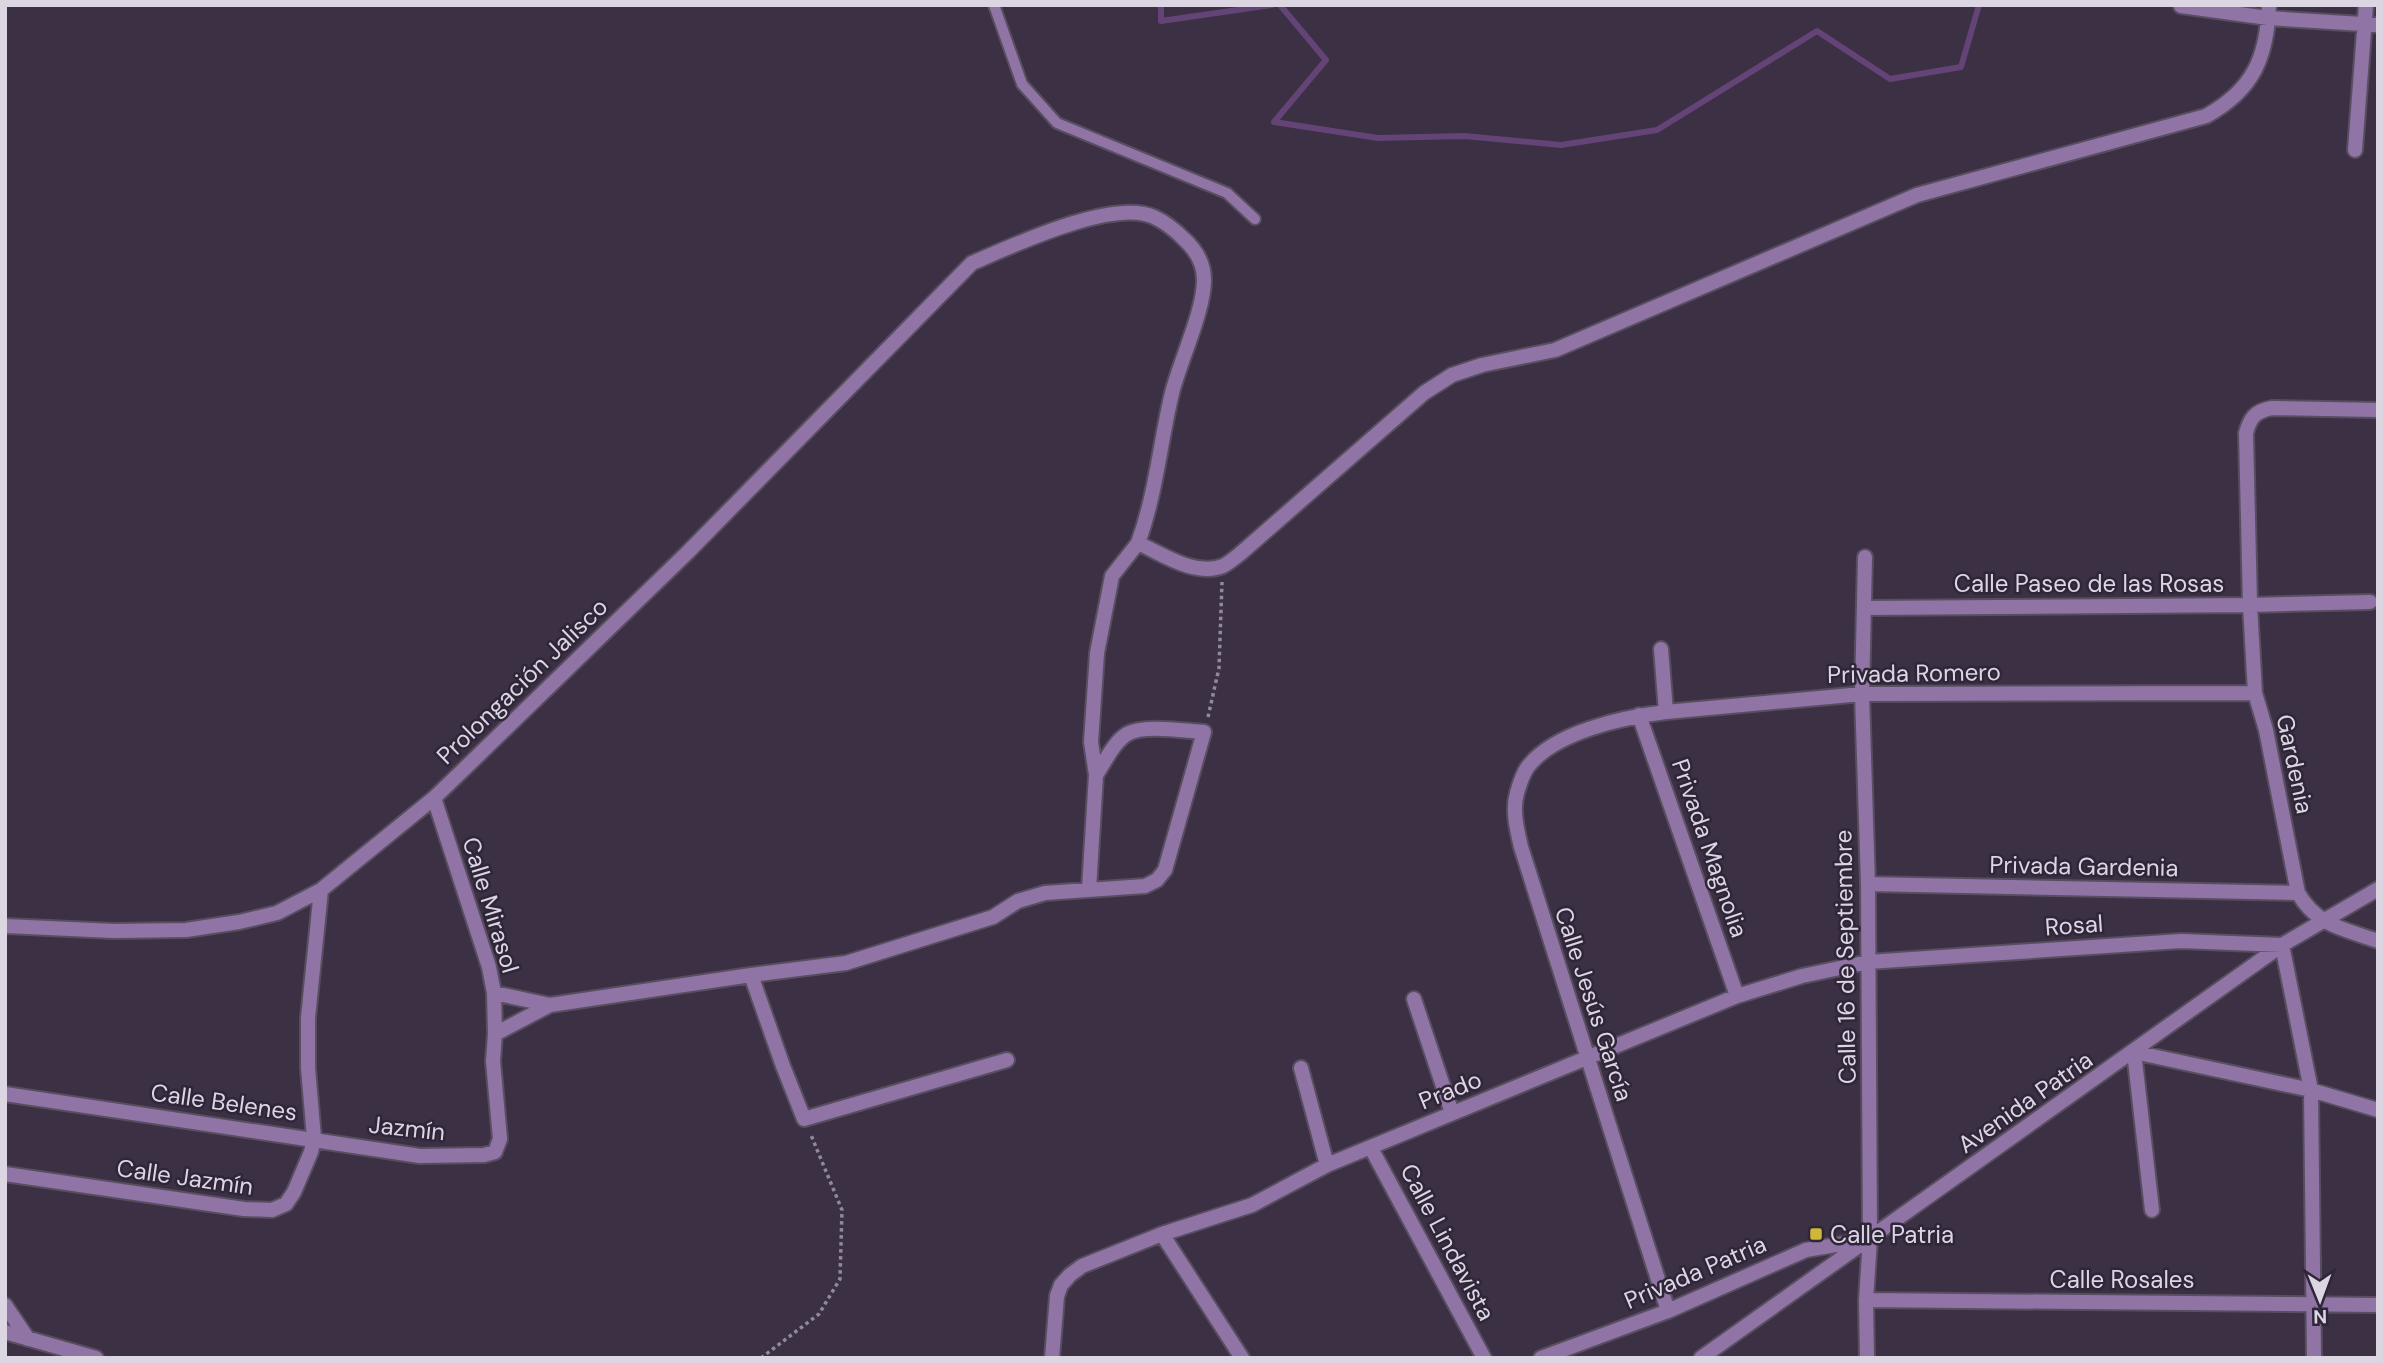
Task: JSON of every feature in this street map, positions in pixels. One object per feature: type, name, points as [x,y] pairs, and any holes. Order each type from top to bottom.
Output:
[{"type":"street","points":[[2355,150],[2372,24],[2366,5]]},
{"type":"street","points":[[2181,6],[2269,11],[2372,24]]},
{"type":"street","points":[[1089,889],[1096,775],[1091,741],[1097,653],[1112,576],[1138,543],[1180,563],[1204,568],[1222,566],[1241,553],[1424,393],[1452,375],[1482,365],[1555,349],[1917,195],[2206,116],[2229,104],[2262,57],[2269,11]]},
{"type":"street","name":"Prolongación Jalisco","points":[[5,926],[114,932],[187,930],[277,913],[321,890],[434,798],[688,552],[972,263],[1033,236],[1126,212],[1153,216],[1178,233],[1198,252],[1205,279],[1202,298],[1172,392],[1148,518],[1138,543]]},
{"type":"street","name":"Calle Paseo de las Rosas","points":[[1864,608],[2250,605],[2246,433],[2253,416],[2260,410],[2272,408],[2378,410]]},
{"type":"street","name":"Calle 16 de Septiembre","points":[[1865,556],[1862,694],[1868,884],[1870,1239],[1866,1300],[1867,1358]]},
{"type":"street","points":[[2250,605],[2370,602]]},
{"type":"street","name":"Gardenia","points":[[2250,605],[2255,693],[2266,730],[2298,893],[2308,910],[2323,921]]},
{"type":"street","points":[[1661,649],[1666,712]]},
{"type":"street","name":"Privada Romero","points":[[1578,733],[1639,715],[1862,694],[2255,693]]},
{"type":"street","name":"Privada Magnolia","points":[[1639,715],[1737,996]]},
{"type":"street","points":[[495,1034],[550,1005],[846,963],[992,916],[1018,901],[1045,893],[1145,886],[1157,880],[1165,870],[1205,732],[1146,729],[1127,734],[1115,746],[1096,775]]},
{"type":"street","name":"Calle Jesús García","points":[[1578,733],[1547,748],[1527,769],[1516,795],[1515,820],[1587,1060],[1668,1311]]},
{"type":"street","name":"Calle Mirasol","points":[[434,798],[489,967],[494,993],[493,1061],[500,1139],[495,1152]]},
{"type":"street","name":"Privada Gardenia","points":[[1868,884],[2298,893]]},
{"type":"street","name":"Avenida Patria","points":[[1701,1358],[2282,945],[2378,889]]},
{"type":"street","name":"Calle Belenes","points":[[5,1094],[314,1138],[307,1018],[321,890]]},
{"type":"street","points":[[2323,921],[2378,940]]},
{"type":"street","name":"Rosal","points":[[1868,962],[2181,941],[2282,945]]},
{"type":"street","points":[[2282,945],[2311,1090],[2314,1358]]},
{"type":"street","name":"Prado","points":[[1052,1358],[1055,1308],[1061,1285],[1082,1266],[1162,1234],[1252,1205],[1328,1165],[1737,996],[1802,976],[1868,962]]},
{"type":"street","points":[[751,975],[804,1119],[1007,1060]]},
{"type":"street","points":[[494,993],[550,1005]]},
{"type":"street","points":[[1414,999],[1452,1113]]},
{"type":"street","points":[[2152,1210],[2134,1052],[2311,1090],[2378,1110]]},
{"type":"street","points":[[1301,1068],[1328,1165]]},
{"type":"street","name":"Jazmín","points":[[314,1138],[420,1156],[484,1155],[495,1152]]},
{"type":"street","name":"Calle Jazmín","points":[[5,1174],[244,1209],[272,1210],[286,1204],[295,1192],[305,1170],[314,1138]]},
{"type":"street","name":"Calle Lindavista","points":[[1371,1148],[1484,1358]]},
{"type":"street","points":[[1162,1234],[1242,1358]]},
{"type":"street","name":"Privada Patria","points":[[1541,1358],[1668,1311],[1806,1250],[1870,1239]]},
{"type":"street","name":"Calle Rosales","points":[[1866,1300],[2313,1303],[2378,1306]]},
{"type":"street","points":[[5,1305],[28,1339]]},
{"type":"street","points":[[5,1332],[96,1358]]},
{"type":"lane","points":[[994,5],[1022,84],[1057,123],[1227,193],[1255,219]]},
{"type":"path","points":[[1205,732],[1219,668],[1222,566]]},
{"type":"path","points":[[761,1358],[818,1314],[840,1279],[842,1210],[804,1119]]},
{"type":"waterway","points":[[1161,5],[1161,21],[1272,5]]},
{"type":"waterway","points":[[1280,5],[1326,60],[1274,122],[1378,138],[1464,136],[1561,145],[1657,130],[1817,31],[1890,79],[1961,67],[1979,5]]},
{"type":"place","name":"Calle Patria","points":[[1816,1234]]}]
